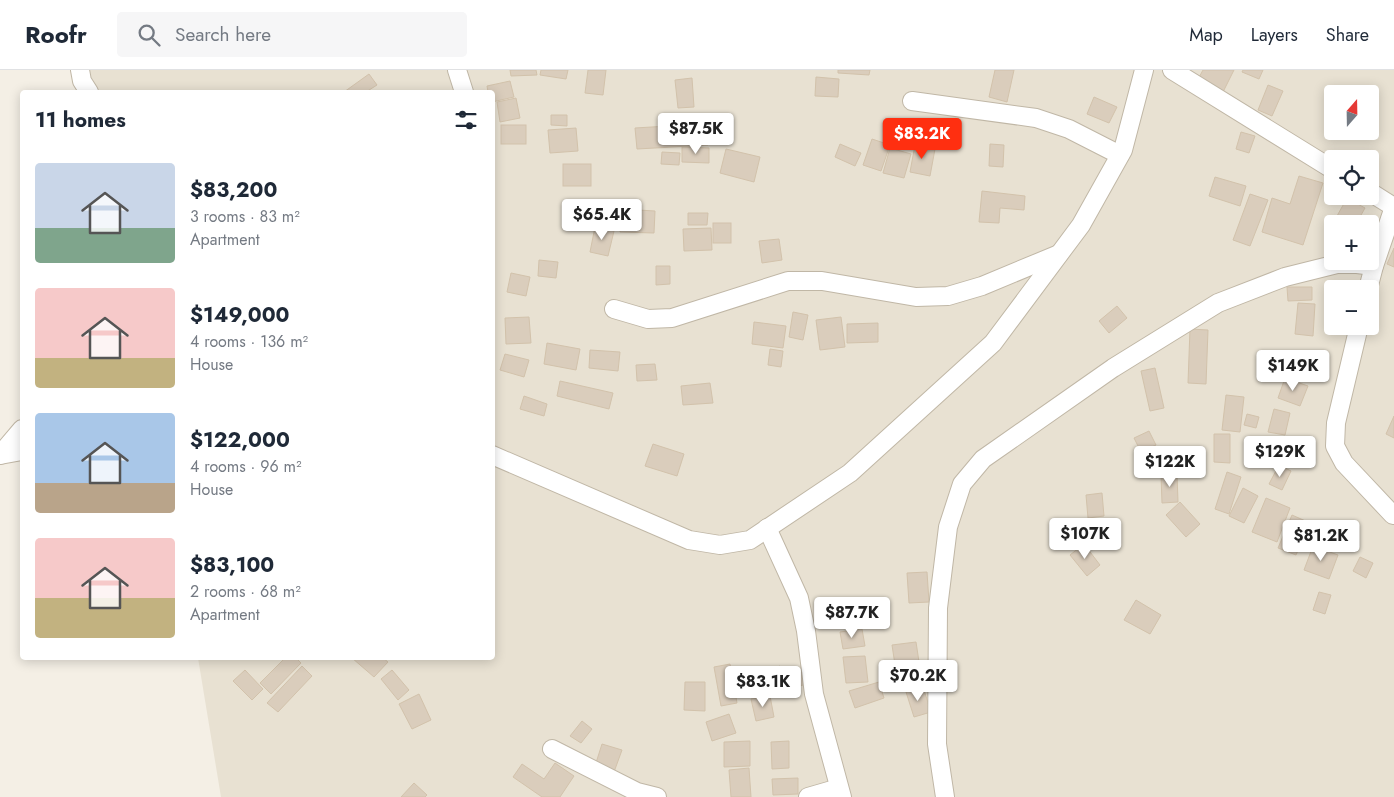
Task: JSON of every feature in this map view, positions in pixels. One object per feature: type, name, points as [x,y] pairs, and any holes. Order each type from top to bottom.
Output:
[{"type":"street","points":[[80,70],[82,81],[88,90]]},
{"type":"street","points":[[457,70],[463,90]]},
{"type":"street","points":[[495,456],[689,540],[720,545],[750,540],[850,473],[993,343],[1081,225],[1123,150],[1144,70]]},
{"type":"street","points":[[1172,70],[1324,164]]},
{"type":"street","points":[[912,101],[1036,118],[1069,129],[1120,155]]},
{"type":"street","points":[[1379,198],[1394,207],[1379,251]]},
{"type":"street","points":[[614,309],[648,319],[672,318],[788,281],[822,281],[916,297],[948,296],[982,286],[1060,254]]},
{"type":"street","points":[[944,797],[937,744],[938,608],[948,527],[962,484],[983,459],[1113,368],[1218,303],[1285,277],[1324,267]]},
{"type":"street","points":[[1357,335],[1336,423],[1335,446],[1344,463],[1393,515]]},
{"type":"street","points":[[0,455],[20,431]]},
{"type":"street","points":[[0,455],[20,451]]},
{"type":"street","points":[[767,528],[799,598],[806,631],[814,694],[841,792],[808,797]]},
{"type":"street","points":[[552,749],[637,792],[656,797]]},
{"type":"shaded area","points":[[74,70],[1394,70],[1394,797],[221,797],[198,660],[495,660],[495,90],[79,90]]},
{"type":"building","points":[[510,70],[536,70],[537,75],[511,76]]},
{"type":"building","points":[[541,70],[568,70],[566,79],[540,75]]},
{"type":"building","points":[[588,70],[606,70],[603,95],[585,93]]},
{"type":"building","points":[[838,70],[870,70],[869,75],[838,73]]},
{"type":"building","points":[[995,70],[1014,70],[1007,102],[989,97]]},
{"type":"building","points":[[1203,70],[1234,70],[1222,94],[1197,81]]},
{"type":"building","points":[[1243,70],[1263,70],[1259,79],[1242,72]]},
{"type":"building","points":[[369,74],[377,85],[369,90],[347,90]]},
{"type":"building","points":[[816,77],[839,79],[838,97],[815,96]]},
{"type":"building","points":[[692,78],[694,107],[678,108],[675,80]]},
{"type":"building","points":[[510,81],[514,97],[495,101],[495,90],[488,90],[487,86]]},
{"type":"building","points":[[1268,85],[1283,91],[1272,116],[1258,110]]},
{"type":"building","points":[[1094,97],[1117,107],[1109,123],[1087,114]]},
{"type":"building","points":[[516,98],[520,118],[500,122],[497,102]]},
{"type":"building","points":[[551,115],[567,115],[567,126],[551,125]]},
{"type":"building","points":[[501,125],[526,125],[526,144],[501,144]]},
{"type":"building","points":[[685,125],[685,133],[708,131],[708,145],[637,149],[635,128]]},
{"type":"building","points":[[576,128],[578,151],[550,153],[548,130]]},
{"type":"building","points":[[1241,132],[1255,136],[1249,153],[1236,149]]},
{"type":"building","points":[[872,139],[890,145],[881,171],[863,165]]},
{"type":"building","points":[[840,144],[861,153],[855,166],[835,157]]},
{"type":"building","points":[[990,144],[1004,145],[1003,167],[989,166]]},
{"type":"building","points":[[915,145],[935,149],[930,176],[910,172]]},
{"type":"building","points":[[682,147],[709,148],[709,163],[682,162]]},
{"type":"building","points":[[890,148],[911,154],[904,178],[883,173]]},
{"type":"building","points":[[726,149],[760,157],[754,182],[720,173]]},
{"type":"building","points":[[662,152],[680,153],[679,165],[661,164]]},
{"type":"building","points":[[563,164],[591,164],[591,186],[563,186]]},
{"type":"building","points":[[1299,176],[1323,183],[1303,245],[1262,232],[1272,198],[1290,204]]},
{"type":"building","points":[[1215,177],[1246,186],[1240,206],[1209,196]]},
{"type":"building","points":[[982,191],[1025,196],[1024,210],[1000,208],[999,223],[979,222]]},
{"type":"building","points":[[1250,194],[1268,200],[1250,246],[1233,240]]},
{"type":"building","points":[[602,200],[615,203],[610,227],[597,225]]},
{"type":"building","points":[[1343,205],[1360,205],[1365,208],[1361,215],[1338,215]]},
{"type":"building","points":[[621,209],[655,211],[654,233],[620,232]]},
{"type":"building","points":[[688,213],[708,213],[707,225],[688,225]]},
{"type":"building","points":[[713,223],[731,223],[731,243],[713,243]]},
{"type":"building","points":[[595,227],[614,231],[608,256],[590,252]]},
{"type":"building","points":[[711,228],[712,250],[684,251],[683,229]]},
{"type":"building","points":[[779,239],[782,260],[762,263],[759,241]]},
{"type":"building","points":[[1394,248],[1394,267],[1387,264]]},
{"type":"building","points":[[539,260],[558,262],[556,278],[538,276]]},
{"type":"building","points":[[656,266],[670,266],[670,284],[656,285]]},
{"type":"building","points":[[511,273],[530,277],[526,296],[507,292]]},
{"type":"building","points":[[1287,287],[1312,287],[1312,300],[1288,301]]},
{"type":"building","points":[[1298,303],[1315,304],[1313,336],[1295,334]]},
{"type":"building","points":[[1117,306],[1127,318],[1109,333],[1099,321]]},
{"type":"building","points":[[793,312],[808,315],[803,340],[789,337]]},
{"type":"building","points":[[529,317],[531,343],[506,344],[505,318]]},
{"type":"building","points":[[841,317],[845,347],[820,350],[816,320]]},
{"type":"building","points":[[754,322],[786,326],[783,348],[752,344]]},
{"type":"building","points":[[878,323],[878,342],[847,343],[847,324]]},
{"type":"building","points":[[1190,329],[1208,330],[1206,384],[1188,383]]},
{"type":"building","points":[[547,343],[580,349],[576,370],[544,364]]},
{"type":"building","points":[[770,349],[783,351],[781,367],[768,365]]},
{"type":"building","points":[[590,350],[620,352],[618,371],[589,368]]},
{"type":"building","points":[[505,354],[529,360],[524,377],[500,370]]},
{"type":"building","points":[[1294,356],[1306,359],[1303,374],[1291,370]]},
{"type":"building","points":[[655,364],[657,380],[637,381],[636,365]]},
{"type":"building","points":[[1155,368],[1164,408],[1150,411],[1141,371]]},
{"type":"building","points":[[1285,378],[1308,386],[1300,406],[1278,398]]},
{"type":"building","points":[[560,381],[613,393],[609,409],[557,396]]},
{"type":"building","points":[[710,383],[713,403],[683,405],[681,386]]},
{"type":"building","points":[[1226,395],[1244,397],[1240,432],[1222,430]]},
{"type":"building","points":[[524,396],[547,404],[544,416],[520,409]]},
{"type":"building","points":[[1274,409],[1290,413],[1285,435],[1268,432]]},
{"type":"building","points":[[1247,414],[1259,417],[1256,428],[1244,425]]},
{"type":"building","points":[[1394,416],[1394,438],[1386,434]]},
{"type":"building","points":[[1149,431],[1156,445],[1141,452],[1134,438]]},
{"type":"building","points":[[1214,434],[1230,434],[1230,463],[1214,462]]},
{"type":"building","points":[[653,444],[684,454],[677,476],[645,466]]},
{"type":"building","points":[[1279,465],[1291,471],[1282,490],[1269,484]]},
{"type":"building","points":[[1227,472],[1241,477],[1229,514],[1215,509]]},
{"type":"building","points":[[1177,474],[1178,502],[1162,503],[1161,475]]},
{"type":"building","points":[[1243,488],[1258,496],[1244,523],[1229,516]]},
{"type":"building","points":[[1102,493],[1104,516],[1088,518],[1086,495]]},
{"type":"building","points":[[1266,498],[1290,508],[1277,542],[1252,532]]},
{"type":"building","points":[[1180,502],[1200,524],[1186,537],[1166,515]]},
{"type":"building","points":[[1292,515],[1310,523],[1296,555],[1278,548]]},
{"type":"building","points":[[1084,544],[1100,565],[1087,576],[1070,555]]},
{"type":"building","points":[[1313,546],[1338,555],[1329,579],[1304,570]]},
{"type":"building","points":[[1360,557],[1373,563],[1366,578],[1353,571]]},
{"type":"building","points":[[927,572],[929,602],[909,603],[907,573]]},
{"type":"building","points":[[1319,592],[1331,595],[1325,614],[1313,610]]},
{"type":"building","points":[[1136,600],[1161,615],[1150,634],[1124,620]]},
{"type":"building","points":[[862,629],[865,646],[843,649],[840,632]]},
{"type":"building","points":[[916,642],[921,675],[897,678],[892,645]]},
{"type":"building","points":[[865,656],[868,682],[846,683],[843,657]]},
{"type":"building","points":[[283,660],[298,660],[301,663],[271,694],[260,683]]},
{"type":"building","points":[[354,660],[386,660],[388,662],[374,677]]},
{"type":"building","points":[[730,664],[737,703],[721,706],[714,667]]},
{"type":"building","points":[[302,666],[312,676],[278,712],[267,703]]},
{"type":"building","points":[[780,666],[788,685],[767,694],[759,675]]},
{"type":"building","points":[[245,670],[263,689],[252,700],[233,681]]},
{"type":"building","points":[[392,670],[409,690],[398,700],[381,679]]},
{"type":"building","points":[[806,671],[809,684],[792,687],[789,675]]},
{"type":"building","points":[[685,682],[705,682],[705,711],[684,710]]},
{"type":"building","points":[[879,682],[884,698],[855,708],[849,691]]},
{"type":"building","points":[[923,687],[931,712],[914,717],[906,692]]},
{"type":"building","points":[[419,694],[431,720],[412,729],[399,704]]},
{"type":"building","points":[[770,696],[774,717],[756,721],[751,699]]},
{"type":"building","points":[[729,714],[736,733],[712,741],[706,722]]},
{"type":"building","points":[[582,721],[592,729],[581,743],[570,736]]},
{"type":"building","points":[[750,741],[750,766],[724,767],[724,742]]},
{"type":"building","points":[[789,741],[789,768],[772,769],[771,742]]},
{"type":"building","points":[[602,744],[622,750],[614,772],[595,766]]},
{"type":"building","points":[[555,763],[574,776],[560,797],[542,797],[513,777],[522,764],[544,779]]},
{"type":"building","points":[[749,768],[751,797],[731,797],[729,770]]},
{"type":"building","points":[[798,778],[798,794],[773,795],[772,779]]},
{"type":"building","points":[[414,783],[427,795],[425,797],[401,797]]}]
